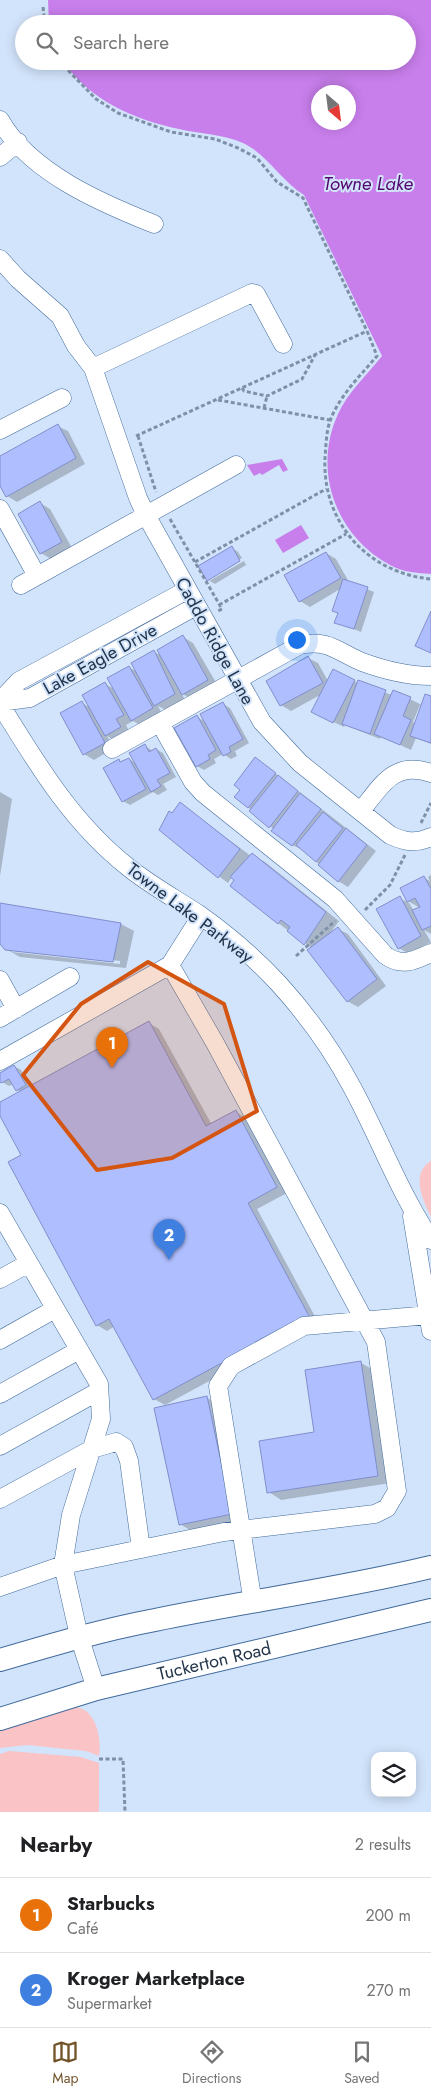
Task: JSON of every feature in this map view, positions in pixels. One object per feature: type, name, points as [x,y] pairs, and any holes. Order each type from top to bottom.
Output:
[{"type":"main road","points":[[0,1660],[79,1636],[156,1620],[324,1590],[431,1567]]},
{"type":"main road","name":"Tuckerton Road","points":[[0,1719],[96,1688],[431,1610]]},
{"type":"street","points":[[0,120],[18,142],[66,184],[105,204],[154,224]]},
{"type":"street","points":[[0,157],[18,142]]},
{"type":"street","name":"Caddo Ridge Lane","points":[[0,260],[18,279],[60,316],[76,346],[93,368],[118,440],[187,590],[262,722],[279,743],[361,811],[390,834],[404,842],[412,842]]},
{"type":"street","points":[[93,368],[252,293],[256,294],[283,344]]},
{"type":"street","points":[[0,430],[62,398]]},
{"type":"street","points":[[21,585],[236,465]]},
{"type":"street","points":[[0,509],[37,576]]},
{"type":"street","name":"Lake Eagle Drive","points":[[0,703],[19,681],[187,590]]},
{"type":"street","name":"Lake Eagle Drive","points":[[0,703],[30,698],[196,606]]},
{"type":"street","points":[[112,749],[300,645],[313,642],[327,644],[361,661],[386,669],[414,676],[431,676]]},
{"type":"street","name":"Towne Lake Parkway","points":[[0,703],[47,780],[83,826],[128,867],[201,916],[246,951],[279,984],[316,1028],[353,1089],[410,1208],[431,1240]]},
{"type":"street","points":[[160,723],[193,782],[203,793],[351,914],[385,955],[392,960],[403,963],[414,962],[431,953]]},
{"type":"street","points":[[361,811],[386,780],[400,770],[417,768],[431,773]]},
{"type":"street","points":[[412,842],[431,837]]},
{"type":"street","points":[[0,1060],[170,965],[201,916]]},
{"type":"street","points":[[0,1587],[63,1565],[224,1532],[376,1514],[387,1508],[397,1491],[376,1342],[216,1043],[170,965]]},
{"type":"street","points":[[0,1018],[70,977]]},
{"type":"street","points":[[0,980],[16,1009]]},
{"type":"street","name":"Towne Lake Parkway","points":[[410,1208],[430,1323]]},
{"type":"street","points":[[2,1221],[29,1263],[99,1384],[101,1419],[71,1515],[63,1565],[79,1636],[96,1688]]},
{"type":"street","points":[[0,1279],[29,1263]]},
{"type":"street","points":[[0,1340],[56,1309]]},
{"type":"street","points":[[254,1602],[218,1386],[231,1366],[304,1326],[364,1319],[430,1323]]},
{"type":"street","points":[[0,1394],[79,1350]]},
{"type":"street","points":[[0,1446],[99,1390]]},
{"type":"street","points":[[0,1499],[92,1449],[116,1442],[124,1447],[130,1461],[141,1549]]},
{"type":"path","points":[[43,8],[44,15]]},
{"type":"path","points":[[68,70],[96,99],[118,113],[172,132],[215,139],[257,158],[278,182],[303,198],[367,331],[377,356],[343,398],[330,420],[326,446],[326,489],[335,515],[346,534],[360,549],[375,560],[416,577],[431,579]]},
{"type":"path","points":[[118,440],[138,436],[367,331]]},
{"type":"path","points":[[242,388],[244,392],[267,396],[302,379],[315,355]]},
{"type":"path","points":[[264,408],[267,396]]},
{"type":"path","points":[[216,400],[330,420]]},
{"type":"path","points":[[138,436],[154,481],[151,512],[174,524],[222,609]]},
{"type":"path","points":[[195,562],[326,489]]},
{"type":"path","points":[[219,605],[346,534]]},
{"type":"path","points":[[296,956],[390,885],[431,803]]},
{"type":"path","points":[[99,1760],[123,1759],[124,1812]]},
{"type":"highlighted area","points":[[148,962],[224,1004],[257,1111],[172,1158],[97,1170],[23,1075],[81,1004]]},
{"type":"shaded area","points":[[431,1161],[431,1217],[422,1195],[420,1180],[425,1166]]},
{"type":"shaded area","points":[[74,1707],[88,1713],[96,1725],[100,1749],[99,1756],[86,1751],[27,1745],[0,1748],[0,1730]]},
{"type":"shaded area","points":[[9,1751],[81,1757],[99,1763],[99,1812],[0,1812],[0,1754]]},
{"type":"water","name":"Towne Lake","points":[[48,0],[431,0],[431,574],[415,573],[400,569],[371,553],[355,537],[343,520],[334,500],[329,479],[328,458],[331,436],[338,414],[347,398],[382,356],[304,195],[288,183],[252,148],[243,143],[146,120],[114,106],[86,87],[70,70],[416,70],[416,15],[49,15]]},
{"type":"water","points":[[282,459],[288,470],[283,472],[279,465],[262,475],[260,473],[254,476],[247,465]]},
{"type":"water","points":[[301,525],[309,538],[283,553],[275,540]]},
{"type":"building","points":[[58,424],[76,458],[6,497],[0,486],[0,456]]},
{"type":"building","points":[[40,501],[62,542],[40,554],[18,514]]},
{"type":"building","points":[[232,546],[240,561],[207,581],[198,566]]},
{"type":"building","points":[[326,552],[341,578],[299,602],[284,575]]},
{"type":"building","points":[[343,579],[368,587],[354,629],[334,623],[338,613],[332,611]]},
{"type":"building","points":[[431,611],[431,653],[415,646]]},
{"type":"building","points":[[183,635],[208,680],[182,695],[157,650]]},
{"type":"building","points":[[154,650],[175,694],[154,706],[131,663]]},
{"type":"building","points":[[308,656],[323,683],[280,706],[266,681]]},
{"type":"building","points":[[129,666],[153,708],[131,721],[107,678]]},
{"type":"building","points":[[333,669],[355,680],[333,723],[311,712]]},
{"type":"building","points":[[358,680],[386,690],[370,734],[342,724]]},
{"type":"building","points":[[105,682],[124,715],[116,719],[121,727],[105,736],[82,695]]},
{"type":"building","points":[[393,690],[411,697],[403,716],[411,720],[400,745],[374,734]]},
{"type":"building","points":[[425,694],[431,696],[431,743],[410,736]]},
{"type":"building","points":[[82,701],[105,743],[83,755],[60,713]]},
{"type":"building","points":[[223,702],[243,739],[229,747],[231,752],[223,756],[200,714]]},
{"type":"building","points":[[197,715],[216,750],[208,755],[210,759],[196,767],[174,728]]},
{"type":"building","points":[[145,744],[149,752],[156,748],[170,773],[157,780],[161,786],[151,792],[129,753]]},
{"type":"building","points":[[255,757],[276,773],[248,808],[234,797],[240,790],[234,785]]},
{"type":"building","points":[[129,758],[146,789],[122,802],[103,768],[119,759],[120,762]]},
{"type":"building","points":[[278,775],[298,791],[269,828],[249,811]]},
{"type":"building","points":[[300,793],[321,809],[292,846],[271,831]]},
{"type":"building","points":[[180,802],[240,849],[218,878],[159,830],[169,811],[172,813]]},
{"type":"building","points":[[323,812],[343,828],[316,862],[296,845]]},
{"type":"building","points":[[346,828],[367,845],[338,882],[318,865]]},
{"type":"building","points":[[252,853],[326,912],[304,945],[287,931],[290,927],[281,920],[278,924],[230,886],[234,880],[230,877]]},
{"type":"building","points":[[424,876],[431,889],[431,926],[422,930],[412,910],[420,907],[415,898],[407,902],[400,888]]},
{"type":"building","points":[[400,896],[421,936],[398,949],[376,909]]},
{"type":"building","points":[[0,903],[121,923],[113,962],[5,950],[0,944]]},
{"type":"building","points":[[338,927],[377,979],[347,1002],[307,950]]},
{"type":"building","points":[[149,1021],[206,1126],[236,1110],[277,1187],[248,1203],[309,1316],[153,1400],[109,1319],[96,1326],[8,1162],[21,1155],[0,1116],[0,1102]]},
{"type":"building","points":[[14,1065],[26,1085],[16,1091],[9,1079],[0,1082],[0,1073]]},
{"type":"building","points":[[361,1361],[378,1476],[267,1493],[259,1441],[314,1432],[305,1370]]},
{"type":"building","points":[[207,1396],[232,1514],[179,1525],[154,1408]]},
{"type":"place","name":"Starbucks","points":[[112,1068]]},
{"type":"place","name":"Kroger Marketplace","points":[[169,1260]]}]
